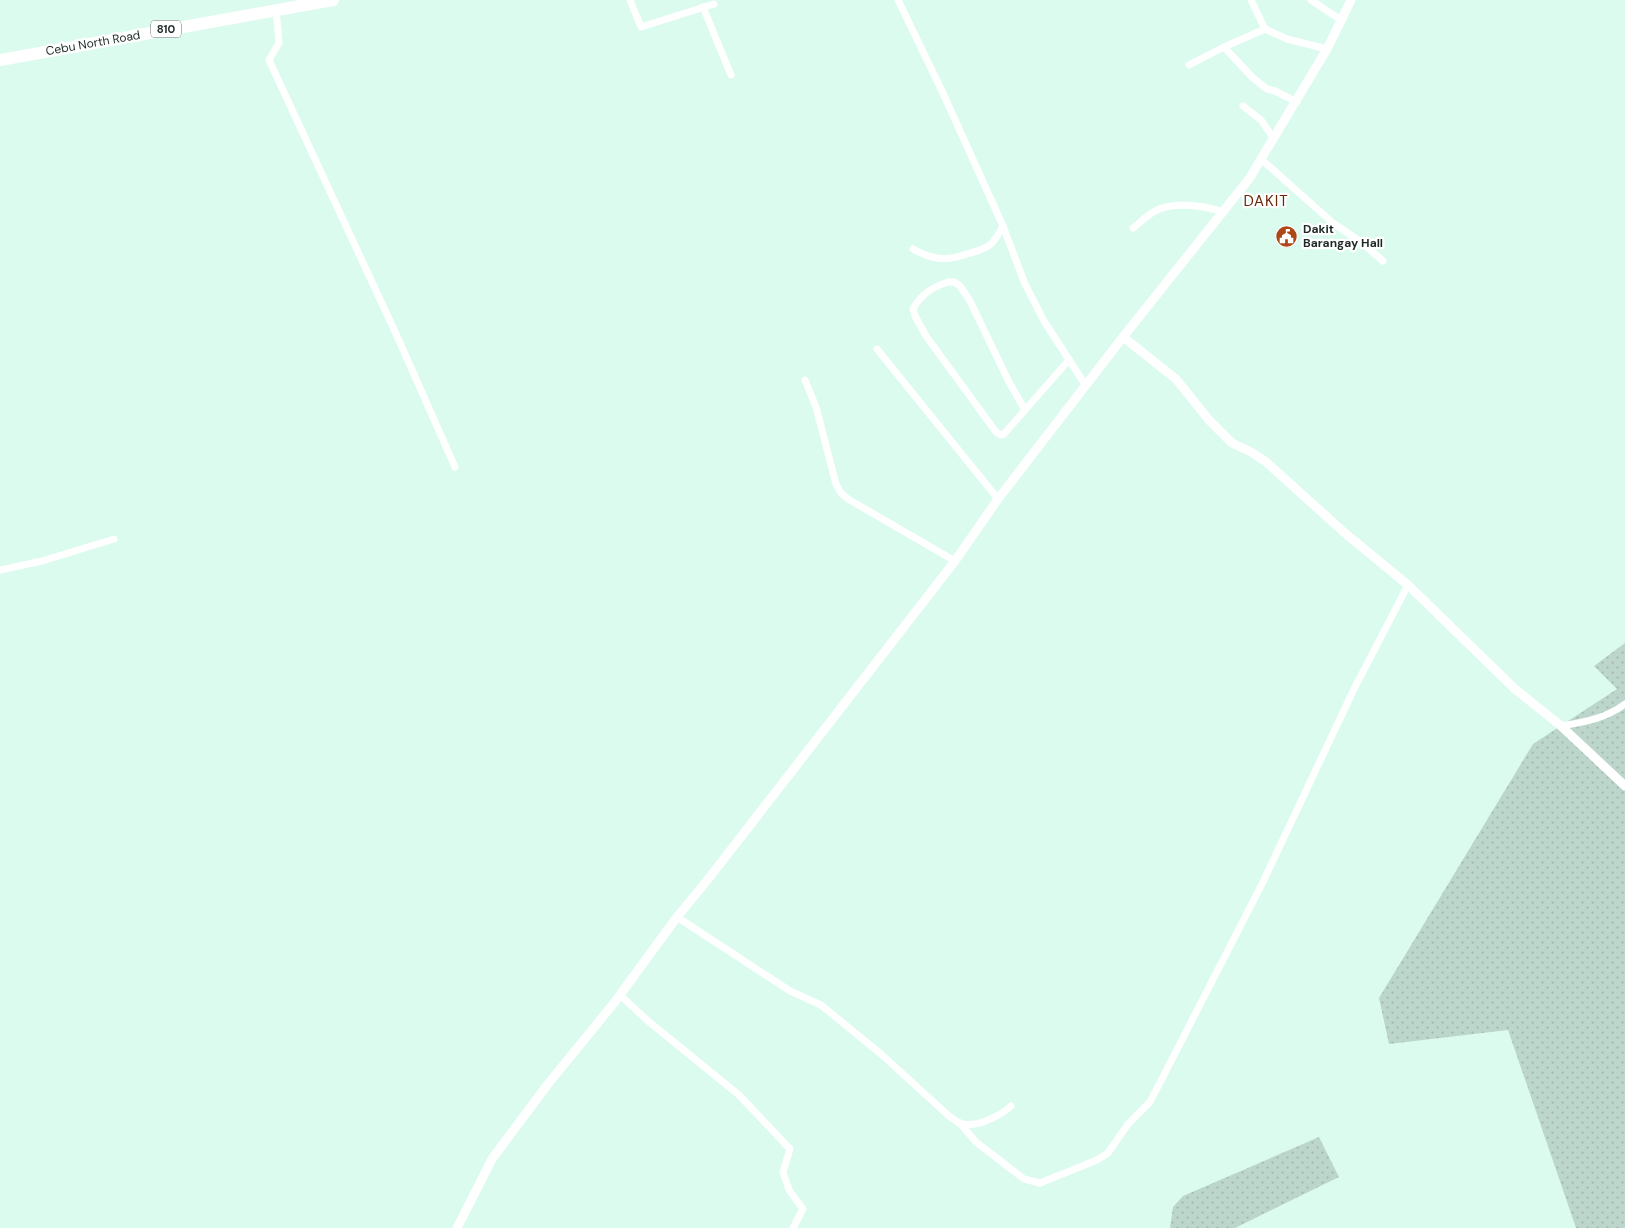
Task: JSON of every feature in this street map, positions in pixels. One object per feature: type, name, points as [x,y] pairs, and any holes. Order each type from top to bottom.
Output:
[{"type":"highway","name":"Cebu North Road","points":[[0,60],[333,0]]},
{"type":"main road","points":[[457,1228],[492,1159],[548,1084],[620,995],[677,917],[715,871],[954,561],[998,499],[1249,178],[1328,49],[1351,0]]},
{"type":"main road","points":[[1123,337],[1176,379],[1209,420],[1232,443],[1265,461],[1346,534],[1408,585],[1515,689],[1561,726],[1625,786]]},
{"type":"street","points":[[630,0],[641,27],[714,4]]},
{"type":"street","points":[[898,0],[942,91],[1003,226],[1025,284],[1044,321],[1086,386]]},
{"type":"street","points":[[1251,0],[1265,29],[1287,39],[1328,49]]},
{"type":"street","points":[[1312,0],[1341,20]]},
{"type":"street","points":[[703,7],[731,75]]},
{"type":"street","points":[[276,9],[279,42],[269,60],[398,336],[455,466]]},
{"type":"street","points":[[1189,65],[1265,29]]},
{"type":"street","points":[[1224,47],[1252,77],[1267,89],[1297,102]]},
{"type":"street","points":[[1244,106],[1261,120],[1274,139]]},
{"type":"street","points":[[1261,159],[1333,223],[1383,261]]},
{"type":"street","points":[[1133,228],[1154,211],[1171,206],[1208,207],[1224,212]]},
{"type":"street","points":[[913,249],[937,259],[955,258],[980,250],[992,243],[1003,226]]},
{"type":"street","points":[[1025,410],[1009,382],[969,299],[960,286],[954,282],[948,282],[933,288],[923,295],[913,309],[926,336],[996,432],[1001,435],[1004,434],[1069,360]]},
{"type":"street","points":[[877,349],[998,499]]},
{"type":"street","points":[[805,380],[816,408],[836,484],[841,493],[848,499],[954,561]]},
{"type":"street","points":[[0,570],[42,561],[114,539]]},
{"type":"street","points":[[677,917],[790,991],[821,1005],[882,1054],[949,1116],[960,1123],[976,1142],[1024,1179],[1040,1183],[1097,1160],[1108,1153],[1117,1143],[1128,1124],[1150,1102],[1262,884],[1354,689],[1408,585]]},
{"type":"street","points":[[1561,726],[1591,721],[1606,716],[1625,704]]},
{"type":"street","points":[[620,995],[648,1022],[739,1095],[790,1149],[783,1172],[789,1190],[802,1209],[792,1228]]},
{"type":"street","points":[[960,1123],[974,1124],[1002,1113],[1012,1106]]},
{"type":"green space","points":[[1625,643],[1625,1228],[1576,1228],[1508,1030],[1389,1044],[1379,998],[1533,744],[1617,689],[1594,666]]},
{"type":"green space","points":[[1319,1137],[1339,1177],[1235,1228],[1170,1228],[1173,1207],[1183,1196]]},
{"type":"place","name":"Dakit Barangay Hall","points":[[1287,236]]},
{"type":"district","name":"DAKIT","points":[[1266,201]]}]
